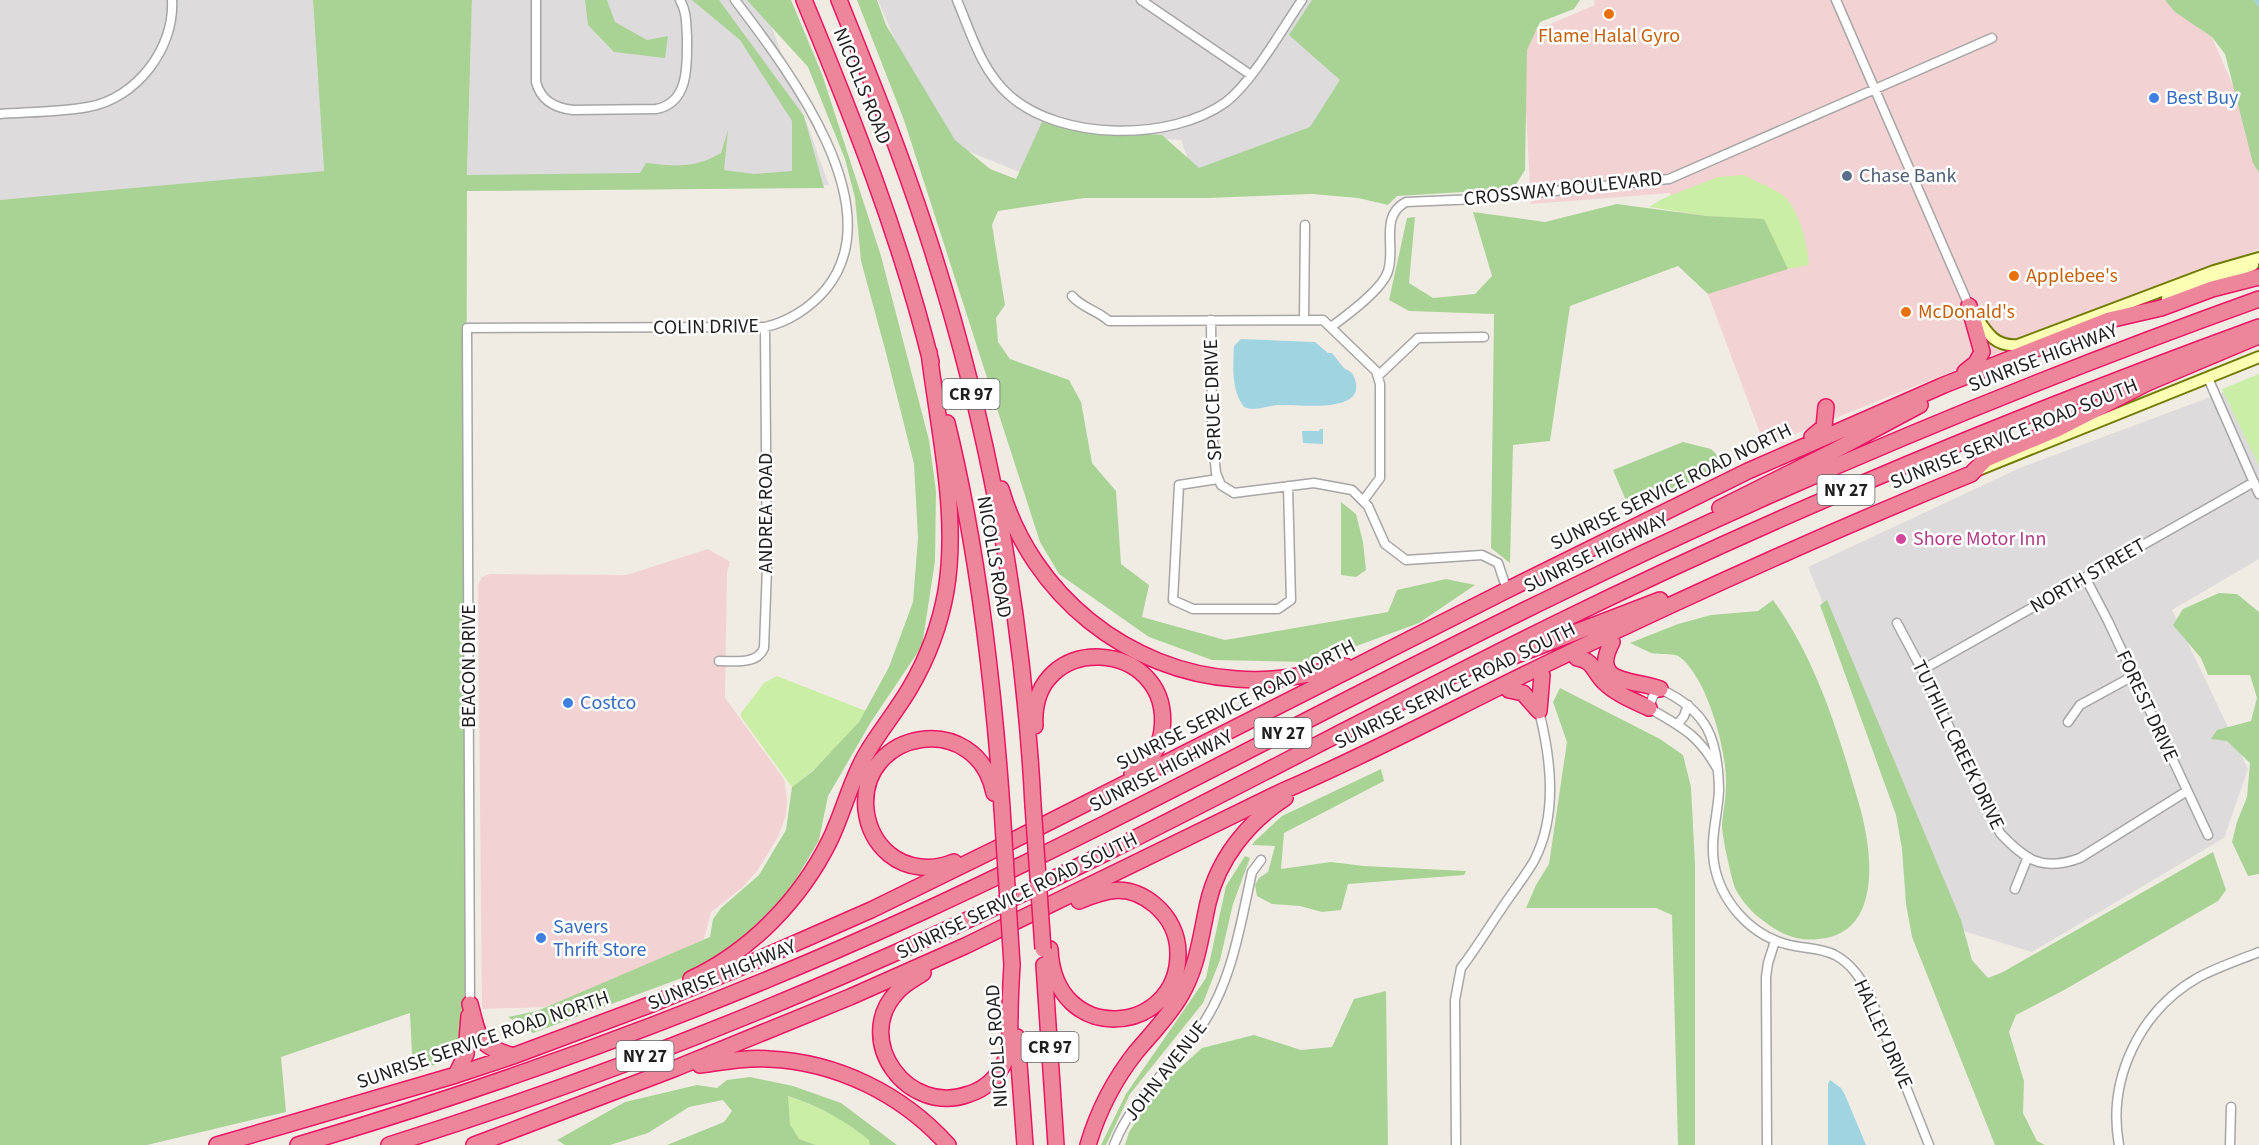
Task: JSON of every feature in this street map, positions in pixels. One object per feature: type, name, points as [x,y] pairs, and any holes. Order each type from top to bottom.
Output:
[{"type":"highway","name":"NICOLLS ROAD","points":[[804,0],[875,178],[900,252],[929,352],[956,463],[976,569],[990,664],[998,809]]},
{"type":"highway","name":"NICOLLS ROAD","points":[[838,0],[896,145],[928,237],[978,422],[1008,576],[1020,660],[1040,902],[1047,949]]},
{"type":"highway","points":[[2109,320],[2161,308],[2212,289],[2259,277]]},
{"type":"highway","name":"SUNRISE HIGHWAY","points":[[298,1145],[448,1098],[586,1050],[744,989],[860,940],[1031,860],[1489,628],[1673,539],[1946,419],[2259,299]]},
{"type":"highway","points":[[1944,385],[1972,367],[1981,356],[1980,343],[1969,306]]},
{"type":"highway","name":"SUNRISE SERVICE ROAD NORTH","points":[[217,1145],[513,1056],[685,991],[767,957],[1008,850],[1079,808],[1699,494],[1795,449],[1944,385],[2109,320]]},
{"type":"highway","name":"NY 27","points":[[389,1145],[528,1099],[645,1056],[877,961],[1061,875],[1444,680],[1635,586],[1848,489],[2036,411],[2259,327]]},
{"type":"highway","points":[[1971,474],[1986,459],[2057,429],[2147,383],[2259,336]]},
{"type":"highway","points":[[1673,539],[1728,502],[1830,453],[1929,400],[2012,365],[2058,339]]},
{"type":"highway","points":[[567,1036],[610,1013],[698,976],[733,954],[768,926],[791,900],[822,856],[863,759],[910,688],[926,658],[938,625],[946,591],[950,530],[929,352]]},
{"type":"highway","points":[[1795,449],[1824,426],[1826,407],[1842,419],[1876,414]]},
{"type":"highway","points":[[978,422],[1007,509],[1030,555],[1065,599],[1093,625],[1118,642],[1178,669],[1238,680],[1295,677],[1374,658]]},
{"type":"highway","name":"SUNRISE SERVICE ROAD SOUTH","points":[[474,1145],[676,1068],[850,997],[965,946],[1263,800],[1426,725],[1467,703],[1718,583],[1782,553],[1971,474]]},
{"type":"highway","points":[[1444,680],[1669,597],[1738,566],[1782,553]]},
{"type":"highway","points":[[1426,725],[1468,710],[1612,642],[1664,616],[1718,583]]},
{"type":"highway","points":[[1612,642],[1607,651],[1606,660],[1612,676],[1620,681],[1647,684],[1660,689]]},
{"type":"highway","points":[[1031,780],[1036,704],[1047,680],[1068,662],[1086,657],[1114,658],[1131,665],[1147,679],[1160,704],[1162,723],[1160,742],[1151,757],[1138,771],[1079,808]]},
{"type":"highway","points":[[1577,658],[1592,664],[1605,683],[1614,690],[1649,708]]},
{"type":"highway","points":[[1539,711],[1542,675]]},
{"type":"highway","points":[[1509,690],[1523,693],[1539,711]]},
{"type":"highway","points":[[934,738],[958,744],[976,756],[984,765],[992,783],[998,809],[1008,850],[937,867],[909,864],[892,857],[878,842],[867,816],[866,795],[872,776],[883,759],[891,752],[910,741],[934,738]]},
{"type":"highway","points":[[1088,1145],[1099,1114],[1115,1082],[1137,1051],[1167,1017],[1187,983],[1197,957],[1210,893],[1232,848],[1266,811],[1326,772]]},
{"type":"highway","name":"NICOLLS ROAD","points":[[1008,850],[1012,965],[1025,1145]]},
{"type":"highway","points":[[1027,916],[1101,892],[1115,890],[1131,892],[1153,903],[1170,921],[1178,945],[1178,961],[1171,985],[1155,1004],[1134,1016],[1107,1019],[1089,1015],[1072,1005],[1054,976],[1047,949]]},
{"type":"highway","points":[[965,946],[905,984],[892,997],[884,1016],[881,1036],[889,1064],[907,1085],[924,1094],[943,1099],[962,1097],[983,1088],[997,1075],[1006,1060],[1010,1044],[1012,965]]},
{"type":"highway","name":"CR 97","points":[[1047,949],[1056,1145]]},
{"type":"highway","points":[[471,1004],[482,1041],[489,1048],[513,1056]]},
{"type":"highway","points":[[456,1075],[466,1054],[471,1004]]},
{"type":"highway","points":[[676,1068],[760,1059],[788,1061],[823,1068],[858,1079],[888,1096],[917,1116],[948,1145]]},
{"type":"main road","points":[[1969,306],[1990,337],[2004,344],[2018,345],[2214,271],[2259,258]]},
{"type":"main road","name":"SUNRISE SERVICE ROAD NORTH","points":[[2109,320],[2259,263]]},
{"type":"main road","name":"SUNRISE SERVICE ROAD SOUTH","points":[[1971,474],[2259,357]]},
{"type":"street","points":[[0,114],[89,107],[111,99],[129,88],[148,71],[163,49],[171,23],[172,0]]},
{"type":"street","points":[[536,0],[536,82],[538,90],[549,102],[560,108],[573,110],[656,109],[669,105],[678,95],[687,71],[686,15],[680,0]]},
{"type":"street","name":"COLIN DRIVE","points":[[467,328],[765,327],[778,324],[799,312],[818,297],[833,279],[843,256],[846,240],[846,212],[835,165],[817,120],[781,60],[735,0]]},
{"type":"street","points":[[957,0],[984,63],[995,81],[1008,95],[1044,118],[1066,126],[1135,130],[1185,124],[1227,101],[1251,75],[1302,0]]},
{"type":"street","points":[[1141,0],[1251,75]]},
{"type":"street","points":[[1836,0],[1969,306]]},
{"type":"street","name":"CROSSWAY BOULEVARD","points":[[1330,327],[1385,278],[1390,261],[1391,221],[1398,207],[1406,202],[1478,199],[1663,181],[1992,38]]},
{"type":"street","points":[[1304,320],[1305,225]]},
{"type":"street","name":"SPRUCE DRIVE","points":[[1072,296],[1080,304],[1101,314],[1109,321],[1323,320],[1376,371],[1378,376]]},
{"type":"street","name":"SPRUCE DRIVE","points":[[1211,320],[1212,430],[1216,473],[1221,485],[1234,493],[1314,483],[1352,490],[1363,501]]},
{"type":"street","name":"ANDREA ROAD","points":[[719,661],[752,660],[760,656],[764,648],[765,327]]},
{"type":"street","name":"BEACON DRIVE","points":[[467,328],[471,1004]]},
{"type":"street","points":[[1484,337],[1418,338],[1378,376],[1380,384],[1380,478],[1363,501],[1368,506],[1385,544],[1406,560],[1482,555],[1498,563],[1507,590]]},
{"type":"street","points":[[2208,378],[2259,494]]},
{"type":"street","name":"SPRUCE DRIVE","points":[[1218,479],[1179,485],[1173,600],[1193,609],[1278,609],[1291,600],[1288,486]]},
{"type":"street","name":"NORTH STREET","points":[[1922,670],[2254,482]]},
{"type":"street","name":"FOREST DRIVE","points":[[2085,577],[2208,836]]},
{"type":"street","name":"TUTHILL CREEK DRIVE","points":[[1896,623],[1922,670],[2000,833],[2017,852],[2027,859]]},
{"type":"street","points":[[2068,722],[2080,705],[2133,676]]},
{"type":"street","points":[[1649,708],[1653,696],[1660,689]]},
{"type":"street","name":"HALLEY DRIVE","points":[[1660,689],[1697,712],[1708,728],[1716,749],[1719,800],[1713,845],[1718,879],[1726,897],[1753,928],[1775,941],[1835,955],[1845,961],[1859,976],[1870,996],[1929,1145]]},
{"type":"street","points":[[1678,724],[1688,705]]},
{"type":"street","name":"HALLEY DRIVE","points":[[1649,708],[1678,724],[1705,747],[1718,770]]},
{"type":"street","points":[[1456,1145],[1455,1000],[1457,982],[1461,968],[1529,869],[1542,842],[1548,812],[1550,782],[1546,741],[1539,711]]},
{"type":"street","points":[[2015,889],[2027,859],[2062,864],[2080,858],[2187,791]]},
{"type":"street","name":"JOHN AVENUE","points":[[1114,1145],[1127,1118],[1140,1099],[1198,1032],[1212,1010],[1228,973],[1252,872],[1260,860]]},
{"type":"street","points":[[1767,1145],[1766,977],[1775,941]]},
{"type":"street","points":[[2119,1145],[2116,1122],[2118,1097],[2132,1048],[2141,1032],[2166,1001],[2199,977],[2259,952]]},
{"type":"street","points":[[2230,1145],[2231,1107]]},
{"type":"shaded area","points":[[0,0],[313,0],[324,171],[0,203]]},
{"type":"shaded area","points":[[472,0],[762,0],[829,185],[467,185]]},
{"type":"shaded area","points":[[878,0],[1321,0],[1355,83],[1317,136],[1196,181],[1181,140],[1044,131],[1029,176],[936,138]]},
{"type":"shaded area","points":[[1594,0],[2166,0],[2208,29],[2246,114],[2259,160],[2259,249],[1765,446],[1670,193],[1531,204],[1522,36],[1595,5]]},
{"type":"shaded area","points":[[2232,389],[2259,447],[2259,559],[2172,610],[2248,769],[2224,838],[2032,952],[1960,930],[1808,567],[2020,468]]},
{"type":"shaded area","points":[[708,549],[730,562],[727,572],[725,698],[784,779],[787,799],[786,815],[778,837],[757,871],[742,888],[711,912],[704,939],[621,980],[545,1007],[482,1009],[478,585],[482,577],[490,574],[627,575]]},
{"type":"green space","points":[[313,0],[472,0],[467,175],[640,173],[646,163],[693,164],[721,153],[728,130],[724,170],[754,174],[792,171],[792,121],[740,40],[692,0],[719,0],[804,116],[824,188],[467,191],[465,1052],[413,1074],[410,1013],[281,1057],[286,1112],[147,1145],[0,1145],[0,200],[324,171]]},
{"type":"green space","points":[[585,0],[607,0],[615,22],[647,40],[668,36],[665,58],[614,52],[588,25]]},
{"type":"green space","points":[[747,0],[791,0],[822,74],[881,256],[929,440],[936,491],[935,561],[922,646],[871,722],[828,796],[819,840],[787,895],[734,945],[682,978],[533,1033],[508,1017],[537,1011],[710,937],[713,919],[721,908],[759,875],[786,830],[792,787],[813,771],[859,722],[889,667],[913,602],[918,538],[914,464],[861,261],[855,198],[845,159],[808,67]]},
{"type":"green space","points":[[857,0],[877,0],[886,25],[955,140],[990,169],[1016,179],[1042,122],[1060,127],[1162,135],[1199,168],[1310,127],[1340,80],[1289,35],[1312,0],[1580,0],[1574,9],[1540,22],[1527,50],[1525,170],[1513,189],[1397,196],[1388,205],[1358,198],[1312,194],[1207,198],[1084,198],[998,211],[992,225],[1005,305],[996,318],[998,342],[1010,359],[1069,380],[1081,402],[1092,463],[1116,491],[1121,564],[1149,585],[1142,617],[1225,640],[1388,612],[1397,590],[1446,579],[1475,585],[1419,623],[1313,662],[1212,660],[1149,637],[1059,574],[1040,542],[904,120]]},
{"type":"green space","points":[[2165,0],[2259,0],[2259,173],[2253,163],[2225,54],[2212,37],[2175,12]]},
{"type":"green space","points":[[1744,175],[1786,198],[1796,213],[1802,230],[1809,265],[1788,269],[1764,220],[1706,216],[1649,207],[1664,198],[1718,177]]},
{"type":"green space","points":[[1617,204],[1706,216],[1764,219],[1788,269],[1708,294],[1678,266],[1570,306],[1550,441],[1513,445],[1510,563],[1491,548],[1494,314],[1409,311],[1389,300],[1407,218],[1415,217],[1409,283],[1433,298],[1475,294],[1492,276],[1473,212],[1545,222]]},
{"type":"green space","points":[[2259,374],[2259,466],[2222,389]]},
{"type":"green space","points":[[1683,442],[1711,449],[1728,465],[1630,510],[1613,470]]},
{"type":"green space","points":[[1341,502],[1356,514],[1363,542],[1366,570],[1356,577],[1341,575]]},
{"type":"green space","points":[[2219,593],[2237,594],[2259,612],[2259,874],[2248,876],[2232,842],[2247,797],[2250,763],[2227,741],[2211,739],[2217,730],[2251,721],[2257,698],[2250,675],[2208,675],[2201,658],[2173,625],[2183,609]]},
{"type":"green space","points":[[1773,600],[1802,647],[1825,698],[1851,777],[1864,822],[1867,843],[1868,886],[1864,905],[1855,922],[1840,933],[1811,940],[1795,938],[1767,924],[1750,909],[1735,888],[1722,831],[1726,773],[1722,746],[1704,690],[1692,670],[1678,656],[1651,653],[1630,643],[1678,624],[1711,615],[1758,611]]},
{"type":"green space","points":[[1827,600],[1961,920],[1972,960],[1988,978],[2003,972],[2213,852],[2226,890],[2218,901],[2066,989],[2016,1015],[2009,1032],[2024,1081],[2023,1113],[2037,1141],[2045,1145],[1995,1145],[1912,937],[1896,815],[1820,605]]},
{"type":"green space","points":[[777,676],[866,711],[833,752],[792,787],[741,717],[741,713],[764,683]]},
{"type":"green space","points":[[1560,688],[1660,739],[1683,755],[1691,787],[1695,864],[1695,1145],[1678,1145],[1672,915],[1656,908],[1526,908],[1549,864],[1567,742],[1553,702]]},
{"type":"green space","points":[[1381,769],[1384,781],[1284,833],[1281,869],[1331,862],[1466,871],[1464,875],[1348,884],[1341,910],[1322,912],[1300,906],[1272,904],[1257,896],[1255,885],[1259,878],[1268,872],[1275,846],[1252,845],[1255,841],[1282,816]]},
{"type":"green space","points":[[1245,856],[1250,858],[1233,904],[1220,960],[1203,1003],[1130,1094],[1106,1145],[1101,1145],[1126,1094],[1206,978],[1226,886]]},
{"type":"green space","points":[[1386,991],[1388,1145],[1125,1145],[1129,1132],[1159,1087],[1202,1048],[1254,1035],[1301,1050],[1332,1047],[1354,999]]},
{"type":"green space","points":[[750,1077],[793,1086],[841,1103],[897,1145],[870,1145],[869,1140],[841,1120],[788,1096],[790,1124],[799,1139],[816,1145],[667,1145],[724,1122],[732,1111],[723,1100],[689,1107],[648,1133],[610,1145],[565,1145],[557,1140],[625,1102],[697,1085],[717,1088],[727,1080]]},
{"type":"green space","points":[[787,1096],[810,1104],[841,1120],[870,1140],[870,1145],[816,1145],[799,1139],[790,1124]]},
{"type":"water","points":[[1241,339],[1315,342],[1328,353],[1332,353],[1344,368],[1352,373],[1356,389],[1352,397],[1330,405],[1280,405],[1253,409],[1244,407],[1237,393],[1233,370],[1234,346]]},
{"type":"water","points":[[1323,429],[1323,444],[1303,443],[1302,431],[1319,431]]},
{"type":"water","points":[[1830,1080],[1841,1088],[1845,1095],[1866,1145],[1828,1145],[1828,1084]]},
{"type":"waterway","points":[[2256,0],[2259,5]]},
{"type":"place","name":"Flame Halal Gyro","points":[[1609,14]]},
{"type":"place","name":"Best Buy","points":[[2154,98]]},
{"type":"place","name":"Chase Bank","points":[[1847,176]]},
{"type":"place","name":"Applebee's","points":[[2014,276]]},
{"type":"place","name":"McDonald's","points":[[1906,312]]},
{"type":"place","name":"Shore Motor Inn","points":[[1901,539]]},
{"type":"place","name":"Costco","points":[[568,703]]},
{"type":"place","name":"Savers Thrift Store","points":[[541,938]]}]
